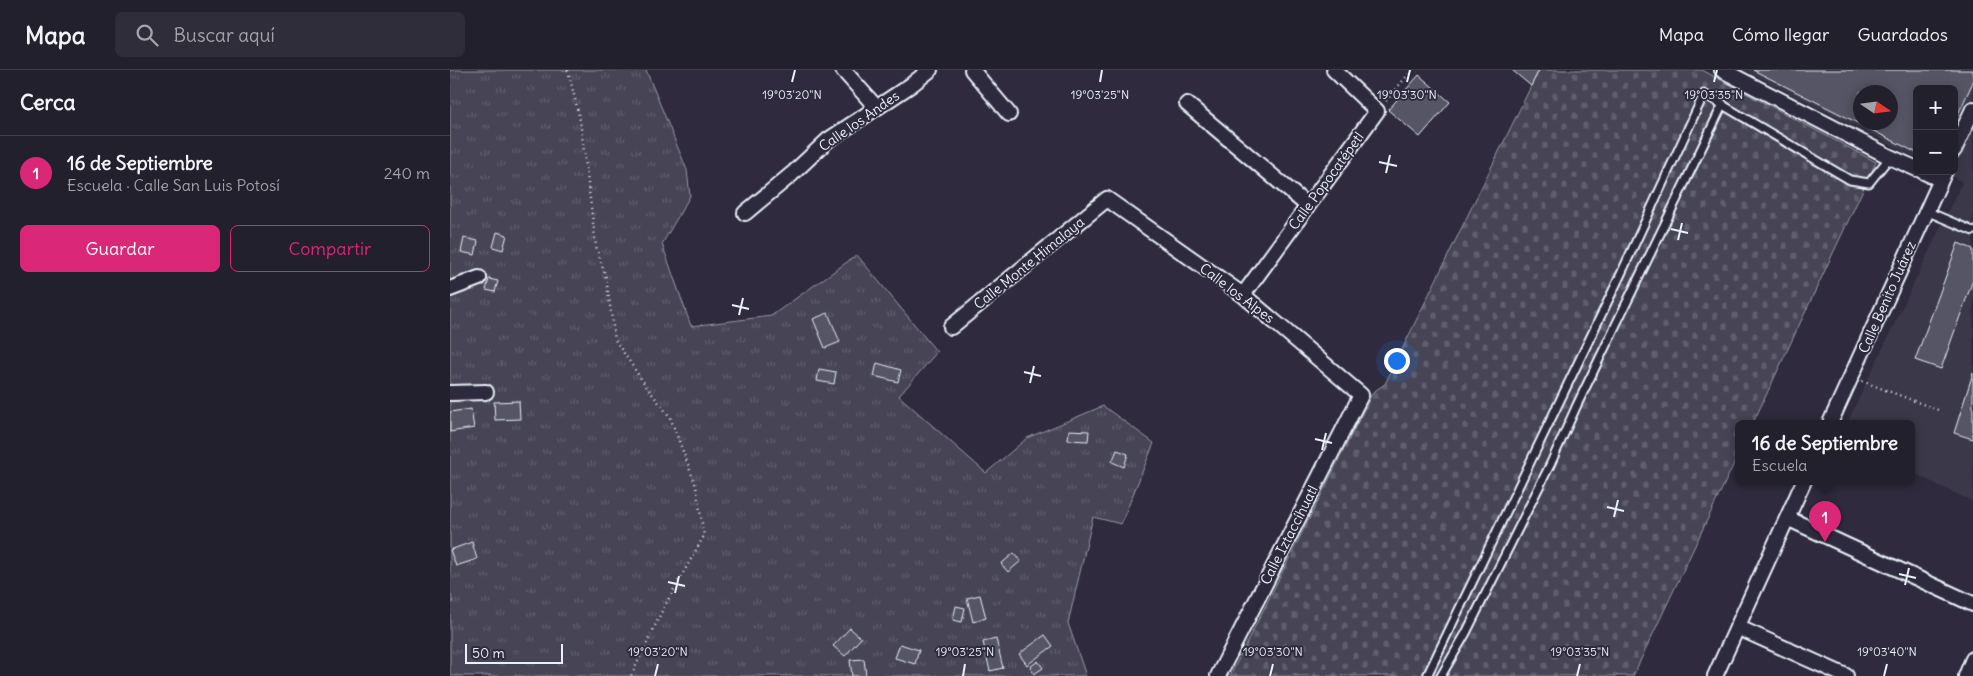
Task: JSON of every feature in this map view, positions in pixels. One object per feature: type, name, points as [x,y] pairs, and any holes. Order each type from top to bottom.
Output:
[{"type":"street","points":[[843,70],[876,107]]},
{"type":"street","name":"Calle los Andes","points":[[744,213],[792,174],[828,140],[911,85],[930,70]]},
{"type":"street","points":[[972,70],[1010,114]]},
{"type":"street","points":[[1334,70],[1377,111]]},
{"type":"street","points":[[1724,70],[1913,167]]},
{"type":"street","points":[[1187,104],[1308,206]]},
{"type":"street","points":[[1958,141],[1973,109]]},
{"type":"street","name":"Calle Popocatépetl","points":[[1243,295],[1377,111]]},
{"type":"street","name":"Calle Benito Juárez","points":[[1831,420],[1943,175]]},
{"type":"street","name":"Calle los Alpes","points":[[1107,199],[1243,295],[1360,395]]},
{"type":"street","name":"Calle Monte Himalaya","points":[[951,327],[1107,199]]},
{"type":"street","points":[[450,289],[479,278]]},
{"type":"street","points":[[450,393],[486,392]]},
{"type":"street","name":"Calle Iztaccíhuatl","points":[[1218,676],[1360,395]]},
{"type":"street","points":[[1715,676],[1802,485]]},
{"type":"street","points":[[1787,518],[1973,604]]},
{"type":"street","points":[[1737,628],[1846,676]]},
{"type":"street","points":[[1966,676],[1973,659]]},
{"type":"lane","points":[[1428,676],[1616,285],[1704,94],[1850,180],[1869,183],[1890,157]]},
{"type":"lane","points":[[1441,676],[1466,633],[1550,465],[1590,378],[1723,104]]},
{"type":"lane","points":[[1926,211],[1973,231]]},
{"type":"path","points":[[568,70],[580,120],[596,246],[606,278],[615,340],[646,386],[670,417],[696,486],[704,536],[664,607],[631,676]]},
{"type":"path","points":[[1377,111],[1412,70]]},
{"type":"path","points":[[1851,376],[1938,410]]},
{"type":"shaded area","points":[[1745,70],[1973,70],[1973,502],[1915,474],[1915,420],[1848,420],[1962,182],[1949,175],[1958,175],[1958,85],[1913,85],[1913,156],[1862,130],[1898,130],[1898,85],[1853,85],[1853,125]]},
{"type":"green space","points":[[450,70],[646,70],[687,170],[690,196],[662,244],[691,326],[771,316],[857,255],[937,352],[899,396],[986,473],[1027,438],[1103,406],[1154,443],[1121,524],[1093,517],[1068,623],[1086,676],[450,676],[450,605],[453,602],[450,592]]},
{"type":"green space","points":[[1539,70],[1702,70],[1876,162],[1754,420],[1735,420],[1735,461],[1633,676],[1230,676],[1373,392],[1385,384]]},
{"type":"building","points":[[1512,70],[1539,70],[1531,86]]},
{"type":"building","points":[[1753,70],[1973,70],[1973,82],[1958,114],[1958,85],[1913,85],[1913,151],[1872,130],[1898,130],[1898,85],[1853,85],[1853,121]]},
{"type":"building","points":[[1419,75],[1450,102],[1420,137],[1388,110]]},
{"type":"building","points":[[497,232],[507,235],[503,250],[493,247]]},
{"type":"building","points":[[464,238],[478,241],[475,255],[461,252]]},
{"type":"building","points":[[1958,243],[1973,249],[1973,280],[1941,369],[1915,360]]},
{"type":"building","points":[[489,279],[498,281],[495,292],[486,290]]},
{"type":"building","points":[[828,313],[840,342],[825,348],[813,319]]},
{"type":"building","points":[[877,363],[901,370],[898,382],[874,376]]},
{"type":"building","points":[[819,369],[836,372],[834,384],[817,381]]},
{"type":"building","points":[[1973,373],[1973,439],[1954,433]]},
{"type":"building","points":[[519,401],[520,419],[495,420],[494,402]]},
{"type":"building","points":[[471,409],[474,428],[450,432],[450,412]]},
{"type":"building","points":[[1069,430],[1089,431],[1088,441],[1068,440]]},
{"type":"building","points":[[1117,450],[1128,454],[1124,467],[1112,462]]},
{"type":"building","points":[[472,542],[477,559],[456,566],[450,550]]},
{"type":"building","points":[[1014,553],[1021,561],[1008,572],[1001,564]]},
{"type":"building","points":[[980,595],[986,618],[973,622],[967,598]]},
{"type":"building","points":[[956,606],[965,608],[962,622],[953,620]]},
{"type":"building","points":[[850,628],[861,638],[845,656],[833,646]]},
{"type":"building","points":[[1045,635],[1053,646],[1027,665],[1019,654]]},
{"type":"building","points":[[996,639],[1003,668],[990,671],[983,642]]},
{"type":"building","points":[[900,644],[919,650],[915,664],[895,658]]},
{"type":"building","points":[[864,659],[866,676],[852,676],[850,660]]},
{"type":"building","points":[[1038,661],[1043,668],[1034,674],[1030,667]]},
{"type":"place","name":"16 de Septiembre","points":[[1825,542]]}]
